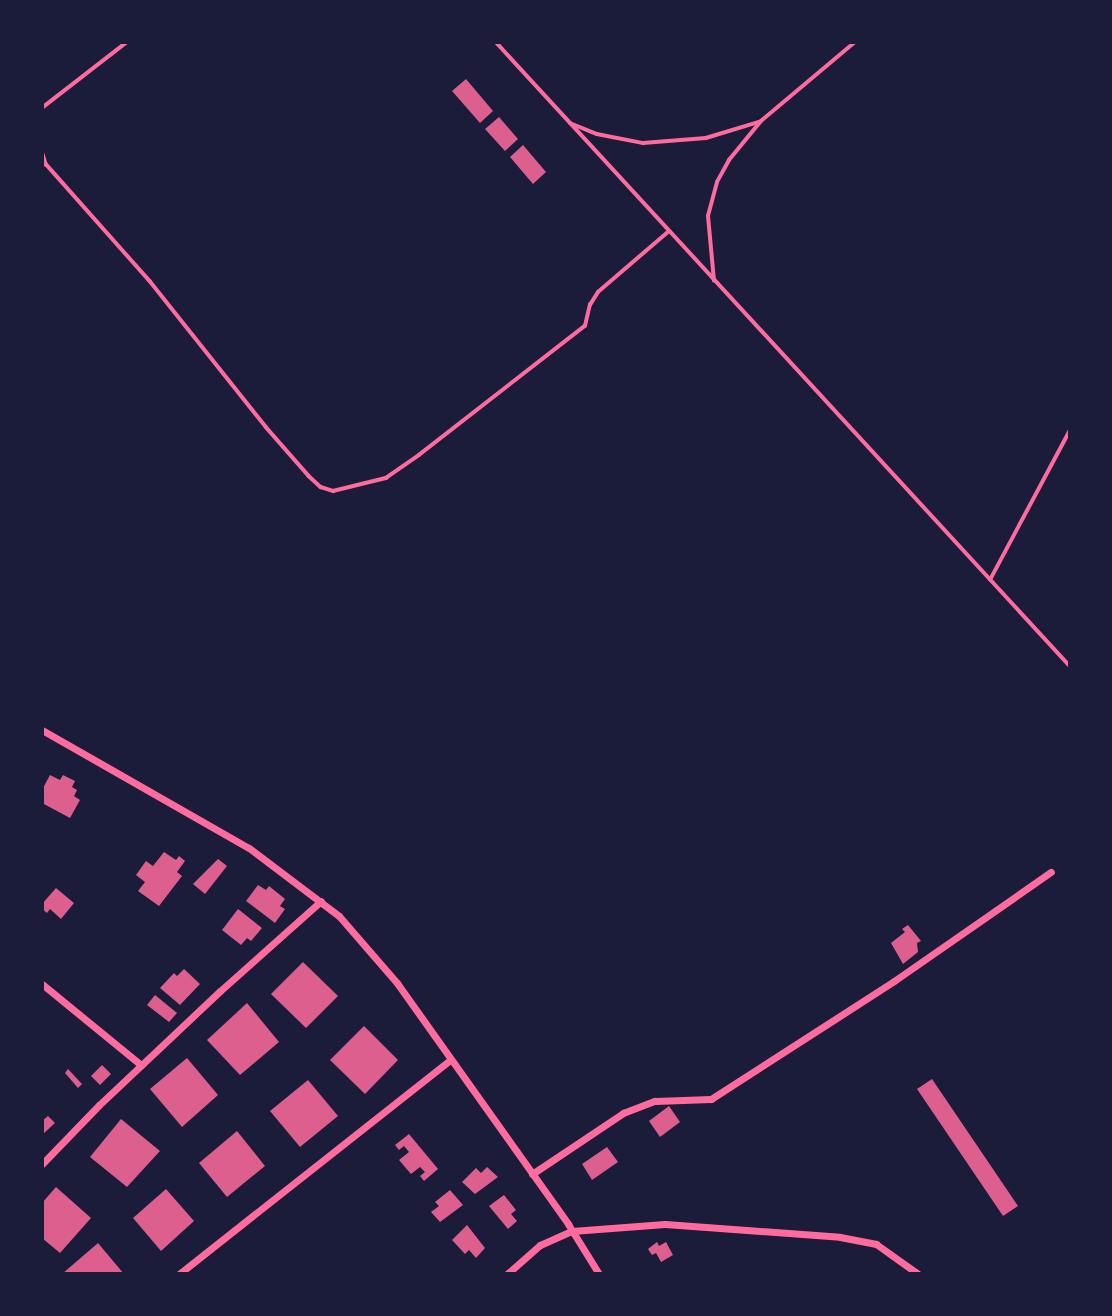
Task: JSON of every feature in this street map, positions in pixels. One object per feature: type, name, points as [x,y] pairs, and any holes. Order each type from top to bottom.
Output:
[{"type":"street","points":[[42,730],[249,848],[339,916],[397,983],[572,1231],[599,1274]]},
{"type":"street","points":[[532,1174],[623,1113],[655,1101],[711,1099],[894,981],[1051,872]]},
{"type":"street","points":[[42,1164],[141,1065],[321,901]]},
{"type":"street","points":[[42,984],[141,1065]]},
{"type":"street","points":[[179,1274],[450,1060]]},
{"type":"street","points":[[507,1274],[540,1245],[572,1231],[665,1224],[840,1237],[876,1244],[918,1274]]},
{"type":"lane","points":[[42,108],[127,42]]},
{"type":"lane","points":[[496,42],[1070,666]]},
{"type":"lane","points":[[714,282],[708,216],[718,182],[729,160],[761,121],[855,42]]},
{"type":"lane","points":[[569,122],[597,134],[643,144],[706,138],[761,121]]},
{"type":"lane","points":[[42,151],[46,164],[150,281],[266,427],[321,487],[333,491],[386,478],[440,439],[585,326],[590,305],[598,292],[668,232]]},
{"type":"lane","points":[[990,580],[1070,430]]},
{"type":"building","points":[[466,79],[493,111],[480,123],[452,91]]},
{"type":"building","points":[[499,117],[518,139],[505,151],[485,129]]},
{"type":"building","points":[[523,145],[546,172],[533,184],[510,157]]},
{"type":"building","points":[[50,775],[60,780],[63,775],[75,781],[72,787],[77,790],[74,796],[80,800],[70,818],[42,803],[42,790]]},
{"type":"building","points":[[164,852],[176,860],[179,856],[185,861],[177,872],[182,876],[159,906],[138,891],[145,882],[136,875],[146,861],[153,866]]},
{"type":"building","points":[[218,859],[227,866],[205,894],[193,884]]},
{"type":"building","points":[[258,885],[266,890],[269,886],[285,899],[280,906],[285,909],[275,923],[246,901]]},
{"type":"building","points":[[56,888],[74,903],[61,919],[50,909],[47,913],[42,909],[42,904]]},
{"type":"building","points":[[238,909],[262,928],[251,941],[247,938],[241,945],[222,930]]},
{"type":"building","points":[[908,925],[921,941],[917,943],[918,952],[903,964],[891,943],[905,932],[902,929]]},
{"type":"building","points":[[303,962],[338,996],[306,1028],[271,994]]},
{"type":"building","points":[[184,969],[200,984],[180,1005],[160,988],[174,973],[177,976]]},
{"type":"building","points":[[155,995],[177,1013],[169,1022],[147,1005]]},
{"type":"building","points":[[247,1003],[279,1042],[240,1075],[207,1040]]},
{"type":"building","points":[[364,1026],[398,1060],[365,1094],[330,1060]]},
{"type":"building","points":[[187,1058],[218,1095],[182,1127],[150,1089]]},
{"type":"building","points":[[102,1065],[111,1074],[100,1085],[91,1076]]},
{"type":"building","points":[[68,1069],[82,1084],[78,1088],[65,1073]]},
{"type":"building","points":[[932,1079],[1018,1206],[1003,1216],[917,1089]]},
{"type":"building","points":[[308,1080],[338,1116],[300,1147],[270,1111]]},
{"type":"building","points":[[669,1106],[680,1122],[660,1137],[649,1121]]},
{"type":"building","points":[[48,1116],[55,1123],[42,1135],[42,1121]]},
{"type":"building","points":[[121,1119],[160,1151],[127,1187],[90,1157]]},
{"type":"building","points":[[237,1131],[265,1166],[227,1197],[199,1163]]},
{"type":"building","points":[[409,1134],[438,1169],[424,1181],[420,1176],[425,1172],[420,1167],[411,1174],[399,1160],[409,1152],[404,1146],[399,1150],[395,1145]]},
{"type":"building","points":[[607,1147],[618,1162],[592,1180],[582,1164]]},
{"type":"building","points":[[487,1167],[498,1177],[475,1194],[462,1182],[476,1168],[481,1173]]},
{"type":"building","points":[[56,1187],[91,1218],[60,1253],[42,1238],[42,1203]]},
{"type":"building","points":[[166,1189],[194,1221],[161,1251],[133,1218]]},
{"type":"building","points":[[450,1190],[463,1205],[440,1222],[431,1212],[439,1206],[435,1202]]},
{"type":"building","points":[[504,1195],[516,1210],[511,1214],[517,1221],[508,1229],[489,1206]]},
{"type":"building","points":[[467,1225],[485,1248],[476,1258],[469,1250],[465,1254],[452,1240]]},
{"type":"building","points":[[657,1242],[659,1246],[666,1242],[673,1255],[661,1262],[656,1253],[652,1255],[648,1249]]},
{"type":"building","points":[[98,1243],[124,1274],[62,1274]]}]
